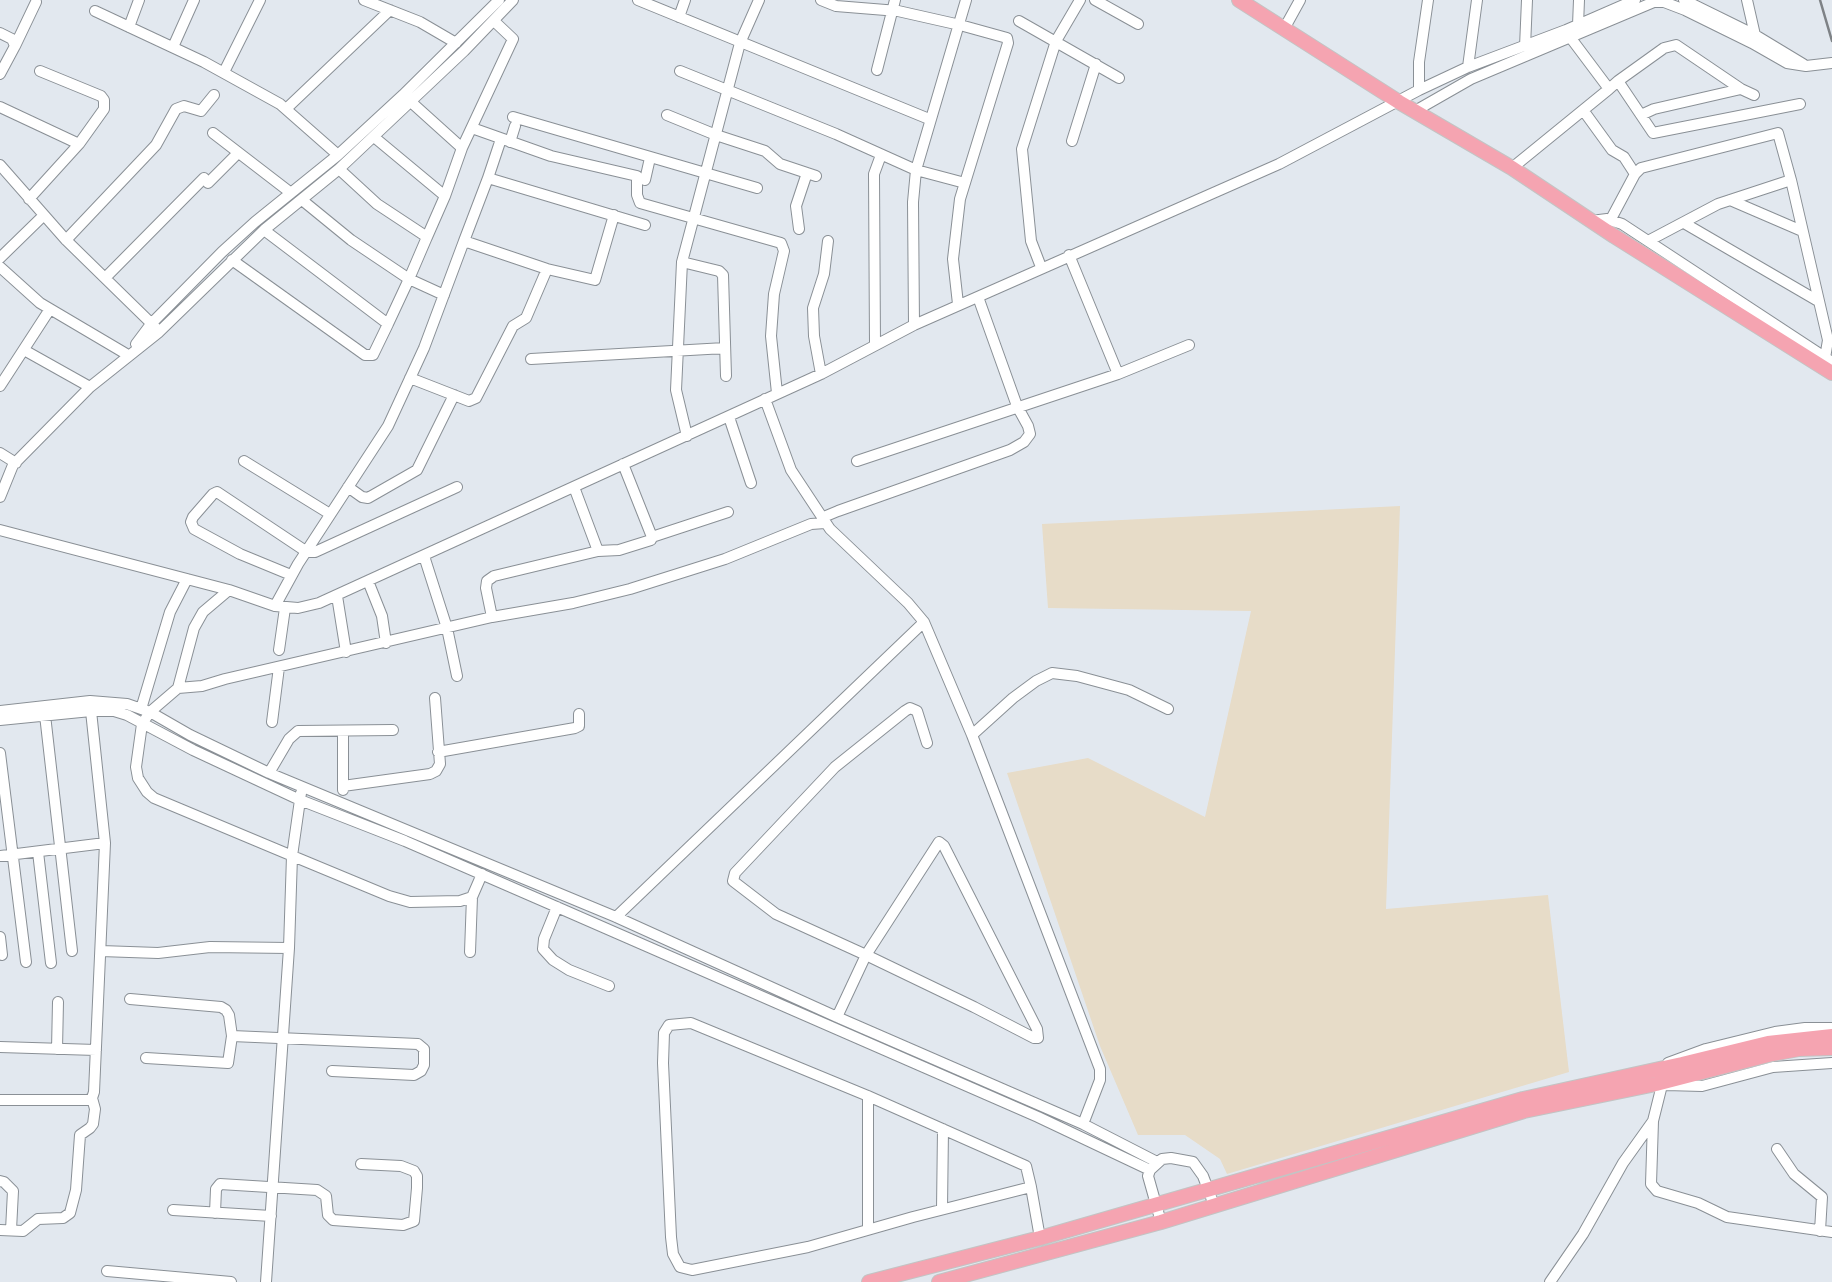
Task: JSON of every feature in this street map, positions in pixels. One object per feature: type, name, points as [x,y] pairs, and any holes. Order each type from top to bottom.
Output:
[{"type":"main road","points":[[1239,0],[1399,102],[1513,169],[1832,373]]},
{"type":"main road","points":[[939,1282],[1161,1222],[1524,1111],[1658,1079],[1768,1043],[1832,1036]]},
{"type":"main road","points":[[1683,1071],[1799,1049],[1832,1048]]},
{"type":"main road","points":[[869,1282],[1040,1238],[1523,1099],[1658,1079]]},
{"type":"street","points":[[129,27],[139,0]]},
{"type":"street","points":[[173,47],[194,0]]},
{"type":"street","points":[[223,72],[260,0]]},
{"type":"street","points":[[364,0],[420,22],[456,43]]},
{"type":"street","points":[[0,497],[16,463],[90,387],[155,328],[237,238],[338,155],[456,43],[497,0]]},
{"type":"street","points":[[155,328],[264,230],[340,169],[513,0]]},
{"type":"street","points":[[638,0],[929,119]]},
{"type":"street","points":[[679,17],[685,0]]},
{"type":"street","points":[[687,436],[676,390],[682,262],[740,43],[759,0]]},
{"type":"street","points":[[821,0],[836,6],[894,5],[1004,36],[1008,43],[965,183],[953,258],[958,304]]},
{"type":"street","points":[[914,325],[915,170],[966,0]]},
{"type":"street","points":[[1041,267],[1031,241],[1022,149],[1056,41],[1080,0]]},
{"type":"street","points":[[1095,0],[1138,24]]},
{"type":"street","points":[[1284,29],[1300,0]]},
{"type":"street","points":[[1419,90],[1419,62],[1429,0]]},
{"type":"street","points":[[1468,67],[1477,0]]},
{"type":"street","points":[[1525,47],[1527,0]]},
{"type":"street","points":[[1578,0],[1578,25]]},
{"type":"street","points":[[1684,0],[1792,55],[1806,66]]},
{"type":"street","points":[[1747,0],[1755,35]]},
{"type":"street","points":[[0,530],[229,590],[280,607],[309,606],[337,596],[821,374],[958,304],[1279,164],[1468,67],[1569,34],[1578,25],[1629,1]]},
{"type":"street","points":[[0,74],[36,2]]},
{"type":"street","points":[[1415,111],[1471,79],[1569,34],[1645,4],[1664,2],[1752,43],[1787,63],[1806,66],[1832,63]]},
{"type":"street","points":[[877,70],[894,5]]},
{"type":"street","points":[[286,109],[390,10]]},
{"type":"street","points":[[95,11],[223,72],[286,109],[338,155]]},
{"type":"street","points":[[232,260],[365,355],[373,355],[445,196],[462,148],[513,39],[494,21]]},
{"type":"street","points":[[1019,21],[1119,78]]},
{"type":"street","points":[[0,33],[15,41],[15,46]]},
{"type":"street","points":[[1569,34],[1641,115],[1653,133],[1800,104]]},
{"type":"street","points":[[1513,169],[1614,85],[1664,48],[1676,45],[1754,95]]},
{"type":"street","points":[[1072,141],[1096,64]]},
{"type":"street","points":[[29,199],[79,144],[104,109],[101,96],[40,72]]},
{"type":"street","points":[[680,72],[836,134],[915,170],[965,183]]},
{"type":"street","points":[[1641,115],[1654,109],[1741,89]]},
{"type":"street","points":[[66,240],[156,145],[176,109],[184,106],[201,111],[214,94]]},
{"type":"street","points":[[411,102],[462,148]]},
{"type":"street","points":[[0,107],[79,144]]},
{"type":"street","points":[[1583,110],[1612,150],[1624,157],[1635,174]]},
{"type":"street","points":[[667,115],[716,135],[765,150],[780,164],[812,174],[796,206],[799,229]]},
{"type":"street","points":[[279,650],[280,607],[291,575],[388,426],[444,295],[488,177],[514,121],[757,188]]},
{"type":"street","points":[[471,128],[551,156],[637,176],[636,195],[640,202],[781,243],[784,250],[774,294],[771,336],[777,393]]},
{"type":"street","points":[[213,133],[291,193]]},
{"type":"street","points":[[1611,219],[1635,174],[1646,166],[1778,133],[1829,346],[1829,360]]},
{"type":"street","points":[[374,137],[445,196]]},
{"type":"street","points":[[105,278],[238,153]]},
{"type":"street","points":[[875,345],[874,174],[881,155]]},
{"type":"street","points":[[645,180],[650,158]]},
{"type":"street","points":[[0,165],[43,216],[155,328]]},
{"type":"street","points":[[340,169],[377,204],[427,237]]},
{"type":"street","points":[[488,177],[645,225]]},
{"type":"street","points":[[1648,241],[1718,204],[1791,180]]},
{"type":"street","points":[[302,200],[351,240],[409,279],[444,295]]},
{"type":"street","points":[[1730,200],[1802,231]]},
{"type":"street","points":[[464,241],[547,269],[595,280],[614,215]]},
{"type":"street","points":[[0,258],[43,216]]},
{"type":"street","points":[[1591,221],[1611,219],[1622,224],[1829,360]]},
{"type":"street","points":[[1684,223],[1818,302]]},
{"type":"street","points":[[264,230],[388,324]]},
{"type":"street","points":[[821,374],[814,337],[813,308],[824,274],[828,241]]},
{"type":"street","points":[[1069,255],[1118,374]]},
{"type":"street","points":[[682,262],[719,271],[723,275],[726,376]]},
{"type":"street","points":[[410,378],[469,401],[476,398],[513,326],[526,318],[547,269]]},
{"type":"street","points":[[3,270],[40,303],[128,355]]},
{"type":"street","points":[[0,285],[3,270]]},
{"type":"street","points":[[825,521],[826,516],[838,511],[1010,450],[1024,442],[1030,434],[1017,406],[978,296]]},
{"type":"street","points":[[0,386],[50,309]]},
{"type":"street","points":[[857,461],[1118,374],[1189,345]]},
{"type":"street","points":[[531,359],[725,348]]},
{"type":"street","points":[[24,350],[90,387]]},
{"type":"street","points":[[348,486],[362,497],[368,498],[417,470],[454,395]]},
{"type":"street","points":[[765,399],[790,470],[825,521],[908,603],[923,622],[972,735],[1100,1069],[1100,1080],[1083,1124]]},
{"type":"street","points":[[729,416],[751,483]]},
{"type":"street","points":[[0,453],[16,463]]},
{"type":"street","points":[[244,461],[330,514]]},
{"type":"street","points":[[624,464],[652,537]]},
{"type":"street","points":[[291,575],[240,554],[194,529],[192,517],[218,492],[307,552],[316,552],[457,486]]},
{"type":"street","points":[[574,487],[598,551]]},
{"type":"street","points":[[492,617],[486,581],[494,576],[598,551],[619,550],[728,512]]},
{"type":"street","points":[[145,710],[178,688],[202,686],[492,617],[573,603],[631,589],[725,559],[811,524],[825,521]]},
{"type":"street","points":[[424,556],[447,628],[457,676]]},
{"type":"street","points":[[187,579],[170,612],[142,724],[136,767],[138,778],[148,792],[154,797],[389,897],[410,902],[460,901],[472,897]]},
{"type":"street","points":[[368,581],[382,616],[386,643]]},
{"type":"street","points":[[178,688],[194,628],[203,612],[229,590]]},
{"type":"street","points":[[337,596],[346,652]]},
{"type":"street","points":[[616,917],[923,622]]},
{"type":"street","points":[[272,722],[279,667]]},
{"type":"street","points":[[972,735],[1013,698],[1052,673],[1077,676],[1129,690],[1168,709]]},
{"type":"street","points":[[344,786],[433,773],[440,764],[435,698]]},
{"type":"street","points":[[0,711],[90,701],[127,704],[145,710],[270,773],[616,917],[1083,1124],[1154,1166]]},
{"type":"street","points":[[837,1017],[866,955],[936,844],[942,843],[1037,1029],[1038,1038],[1034,1038],[866,955],[776,914],[734,884],[732,878],[835,767],[905,710],[910,708],[917,711],[927,743]]},
{"type":"street","points":[[0,1181],[13,1191],[6,1230],[23,1230],[38,1219],[63,1218],[70,1213],[76,1190],[80,1135],[93,1124],[105,843],[91,711]]},
{"type":"street","points":[[0,720],[114,711],[300,800],[482,874],[1154,1166]]},
{"type":"street","points":[[438,752],[575,728],[579,726],[579,714]]},
{"type":"street","points":[[45,715],[72,951]]},
{"type":"street","points":[[270,773],[298,731],[393,730]]},
{"type":"street","points":[[344,732],[344,804]]},
{"type":"street","points":[[0,753],[26,962]]},
{"type":"street","points":[[267,1282],[289,948],[292,856],[303,786]]},
{"type":"street","points":[[0,856],[105,843]]},
{"type":"street","points":[[38,852],[51,963]]},
{"type":"street","points":[[470,951],[472,897],[482,874]]},
{"type":"street","points":[[557,907],[544,939],[543,949],[553,960],[569,970],[609,986]]},
{"type":"street","points":[[0,937],[2,955]]},
{"type":"street","points":[[101,951],[158,953],[210,947],[289,948]]},
{"type":"street","points":[[130,999],[221,1007],[226,1010],[232,1036],[228,1063],[146,1058]]},
{"type":"street","points":[[57,1049],[58,1002]]},
{"type":"street","points":[[1031,1187],[808,1247],[692,1270],[680,1267],[673,1254],[671,1237],[664,1033],[669,1025],[691,1023],[868,1096],[1026,1166],[1031,1187],[1040,1238]]},
{"type":"street","points":[[1832,1028],[1775,1032],[1680,1057],[1658,1079],[1653,1121],[1651,1184],[1657,1191],[1698,1203],[1727,1217],[1832,1232]]},
{"type":"street","points":[[232,1036],[418,1044],[424,1049],[424,1065],[421,1071],[414,1075],[332,1071]]},
{"type":"street","points":[[0,1047],[96,1049]]},
{"type":"street","points":[[1658,1079],[1702,1086],[1773,1068],[1832,1063]]},
{"type":"street","points":[[868,1096],[868,1229]]},
{"type":"street","points":[[0,1100],[93,1098]]},
{"type":"street","points":[[1550,1282],[1583,1234],[1623,1163],[1653,1121]]},
{"type":"street","points":[[943,1129],[943,1209]]},
{"type":"street","points":[[1777,1149],[1794,1174],[1822,1197],[1820,1230]]},
{"type":"street","points":[[1161,1222],[1148,1184],[1154,1166],[1171,1158],[1193,1163],[1203,1176],[1214,1205]]},
{"type":"street","points":[[215,1213],[216,1189],[220,1184],[323,1192],[328,1215],[333,1220],[410,1224],[414,1221],[417,1176],[414,1171],[401,1166],[361,1164]]},
{"type":"street","points":[[173,1210],[271,1216]]},
{"type":"street","points":[[107,1271],[231,1282]]},
{"type":"shaded area","points":[[1400,506],[1386,909],[1548,895],[1569,1072],[1227,1174],[1220,1159],[1185,1135],[1138,1135],[1100,1046],[1007,773],[1088,758],[1205,817],[1251,611],[1048,608],[1042,524]]},
{"type":"railway","points":[[1820,0],[1832,41]]}]
